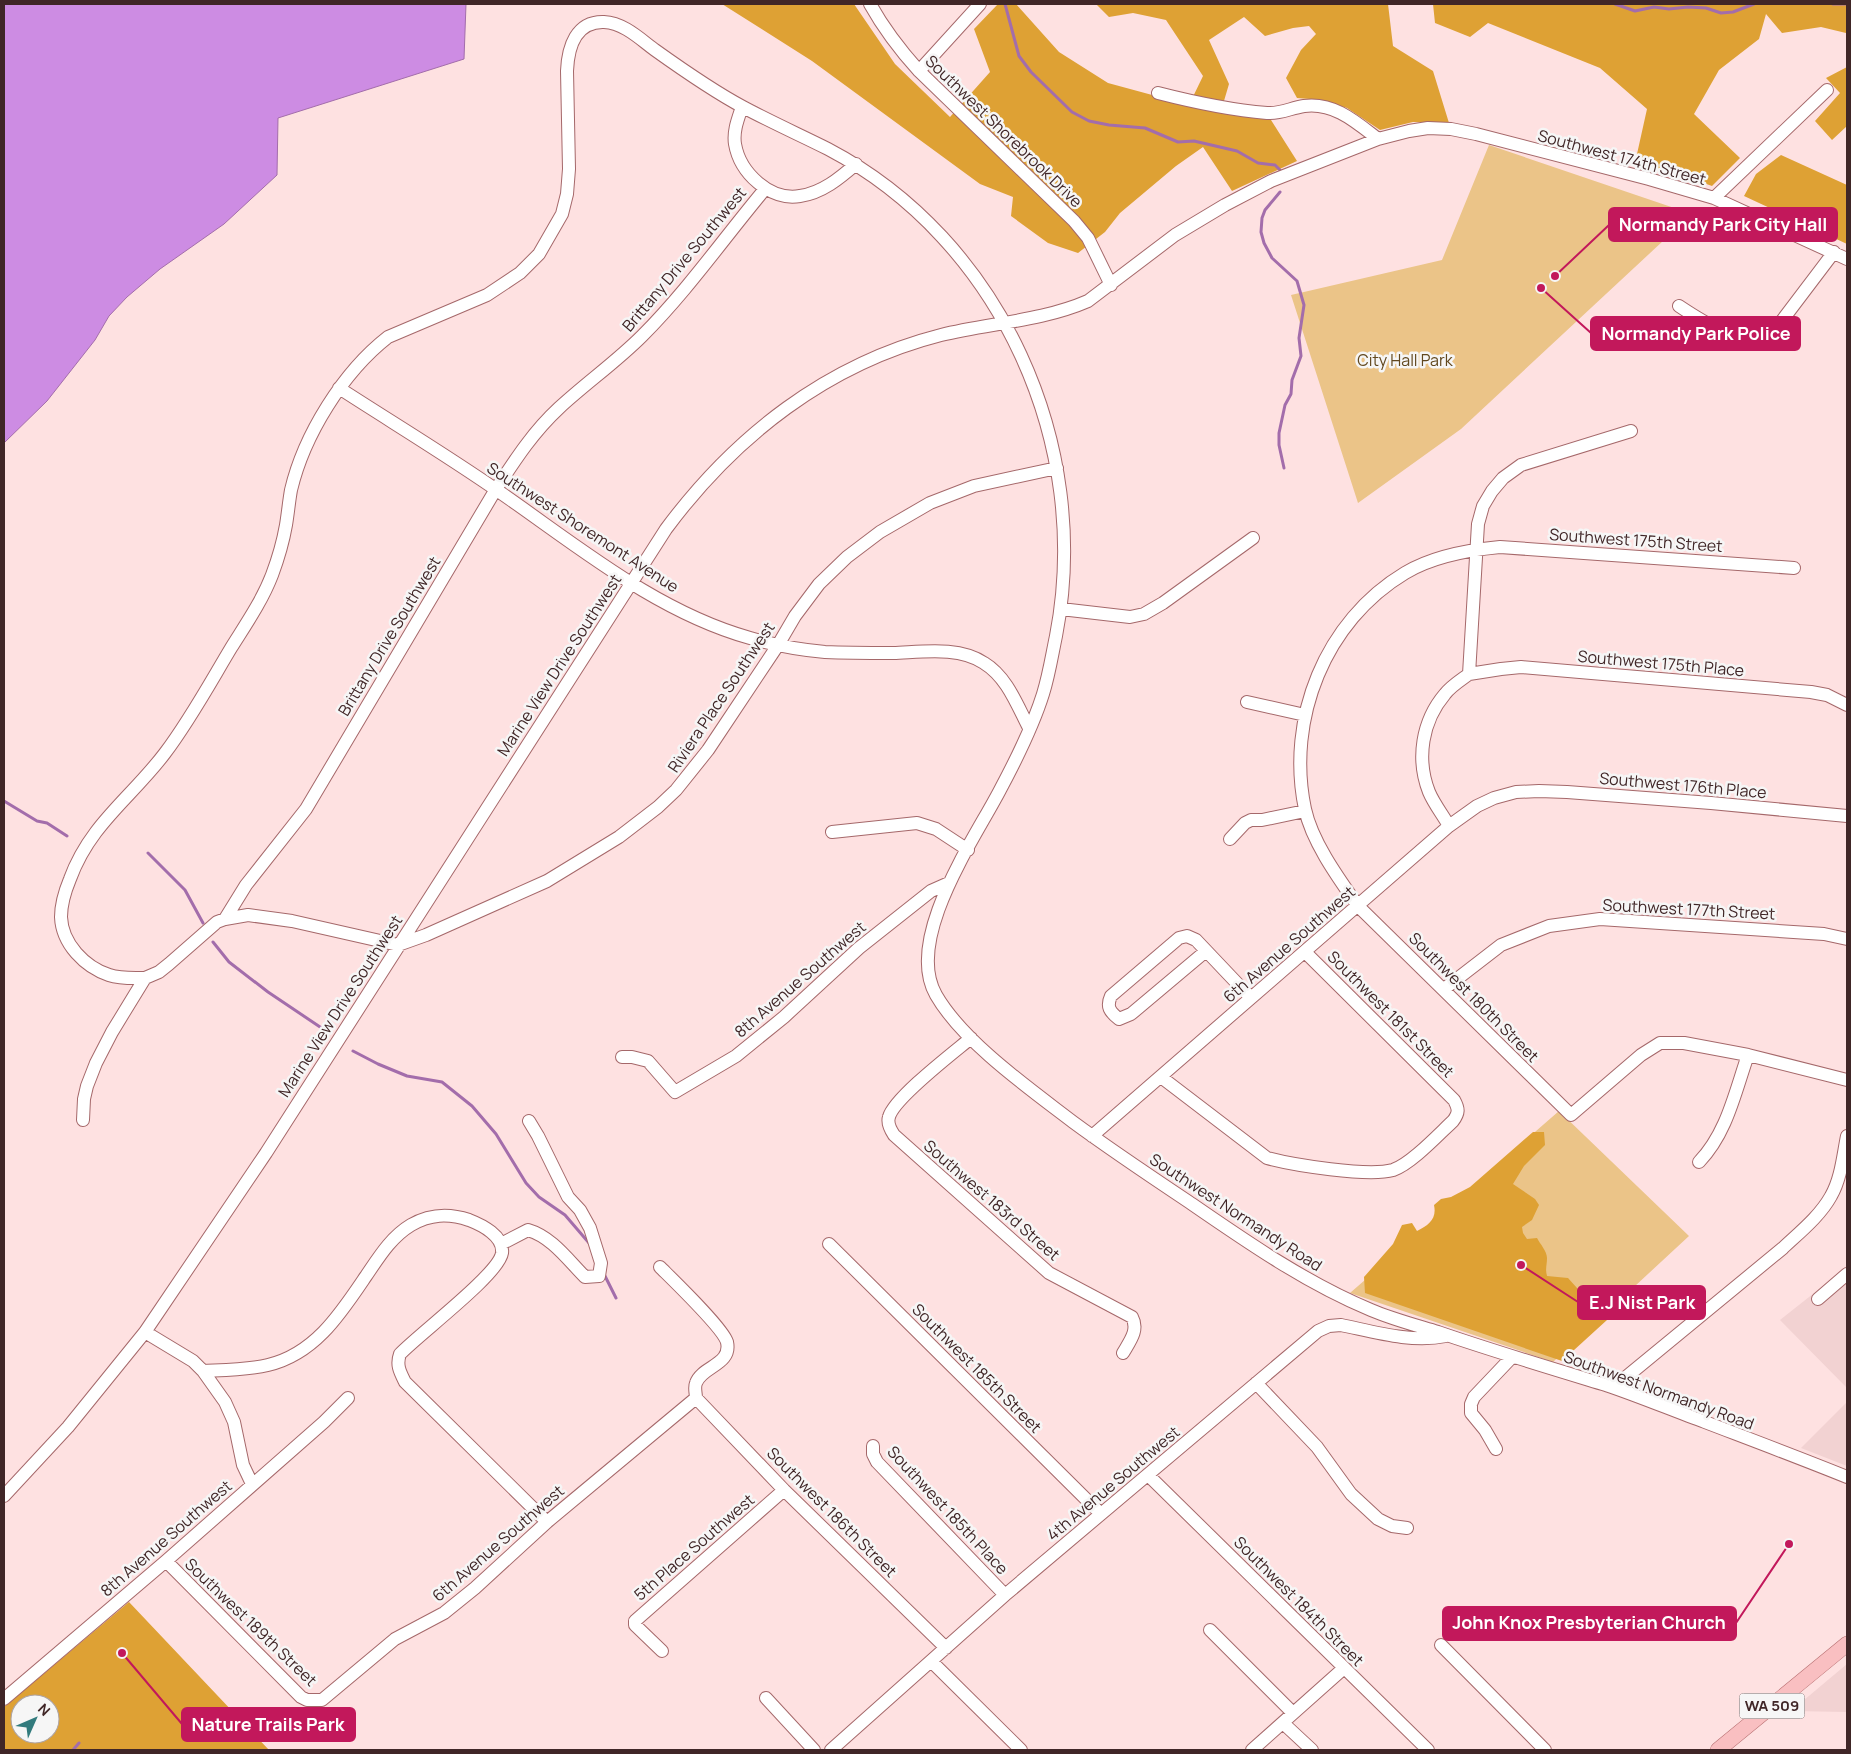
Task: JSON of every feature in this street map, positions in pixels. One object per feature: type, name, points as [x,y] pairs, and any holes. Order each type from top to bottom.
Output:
[{"type":"main road","name":"WA 509","points":[[1718,1750],[1847,1644]]},
{"type":"street","name":"Southwest Shorebrook Drive","points":[[870,4],[885,30],[901,52],[1074,221],[1088,238],[1111,285]]},
{"type":"street","points":[[919,71],[980,4]]},
{"type":"street","name":"Southwest Normandy Road","points":[[339,388],[365,356],[388,337],[487,295],[520,273],[538,254],[562,214],[567,194],[569,169],[568,56],[575,35],[590,24],[597,22],[620,25],[678,66],[742,107],[856,164],[900,196],[926,220],[962,259],[1004,322],[1028,369],[1044,414],[1057,468],[1064,528],[1064,575],[1061,608],[1043,693],[1004,783],[938,908],[926,957],[928,977],[936,996],[971,1038],[1026,1086],[1092,1136],[1233,1233],[1306,1279],[1372,1311],[1512,1357],[1614,1387],[1847,1478]]},
{"type":"street","points":[[1714,198],[1827,90]]},
{"type":"street","points":[[1158,93],[1194,102],[1274,113],[1305,106],[1322,106],[1352,119],[1378,139]]},
{"type":"street","points":[[742,107],[735,131],[735,144],[740,159],[765,190],[784,195],[799,196],[808,194],[838,179],[856,164]]},
{"type":"street","name":"Southwest 174th Street","points":[[1378,139],[1428,128],[1451,129],[1640,177],[1714,198],[1847,259]]},
{"type":"street","name":"Marine View Drive Southwest","points":[[4,1496],[68,1427],[145,1332],[266,1153],[666,529],[690,497],[715,469],[749,436],[783,410],[818,386],[853,367],[941,335],[1047,315],[1088,301],[1176,235],[1225,205],[1271,181],[1378,139]]},
{"type":"street","name":"Brittany Drive Southwest","points":[[83,1120],[84,1099],[96,1063],[112,1032],[145,978],[159,972],[217,922],[225,919],[246,884],[306,809],[496,489],[532,436],[559,408],[619,358],[643,335],[667,309],[765,190]]},
{"type":"street","points":[[1679,306],[1711,326],[1734,335],[1767,338],[1834,252]]},
{"type":"street","points":[[145,978],[127,979],[110,975],[89,965],[74,950],[64,934],[61,916],[68,882],[76,862],[104,820],[153,768],[175,738],[265,592],[280,552],[291,491],[297,470],[306,446],[339,388]]},
{"type":"street","name":"Southwest Shoremont Avenue","points":[[339,388],[496,489],[631,582],[680,610],[719,629],[778,645],[824,652],[936,652],[967,655],[983,662],[996,672],[1005,683],[1029,728]]},
{"type":"street","points":[[1449,826],[1430,793],[1423,772],[1422,745],[1426,728],[1434,709],[1446,692],[1469,674],[1475,549],[1478,524],[1483,506],[1503,478],[1521,466],[1631,431]]},
{"type":"street","name":"Riviera Place Southwest","points":[[398,945],[426,935],[547,880],[618,837],[658,807],[676,790],[708,750],[778,645],[795,616],[819,584],[847,557],[880,532],[930,503],[974,486],[1057,468]]},
{"type":"street","points":[[1061,608],[1130,617],[1144,614],[1163,603],[1253,538]]},
{"type":"street","name":"Southwest 175th Street","points":[[1304,714],[1314,683],[1343,629],[1362,608],[1406,573],[1434,560],[1475,549],[1500,547],[1794,568]]},
{"type":"street","name":"Southwest 175th Place","points":[[1469,674],[1521,667],[1812,692],[1827,695],[1847,705]]},
{"type":"street","points":[[1247,702],[1304,714]]},
{"type":"street","name":"Southwest 180th Street","points":[[1304,714],[1300,775],[1305,811],[1318,843],[1335,873],[1358,906],[1571,1115],[1641,1055],[1660,1043],[1684,1043],[1748,1055]]},
{"type":"street","name":"6th Avenue Southwest","points":[[1092,1136],[1449,826],[1477,806],[1494,798],[1516,792]]},
{"type":"street","name":"Southwest 176th Place","points":[[1516,792],[1567,792],[1847,816]]},
{"type":"street","points":[[1230,839],[1245,823],[1251,820],[1262,820],[1305,811]]},
{"type":"street","points":[[832,832],[917,823],[936,828],[968,850]]},
{"type":"street","name":"8th Avenue Southwest","points":[[622,1056],[648,1061],[675,1092],[736,1056],[784,1017],[859,948],[931,891],[950,883]]},
{"type":"street","points":[[225,919],[248,915],[292,921],[398,945]]},
{"type":"street","name":"Southwest 177th Street","points":[[1444,989],[1501,945],[1549,926],[1600,919],[1824,934],[1847,939]]},
{"type":"street","points":[[1206,951],[1131,1014],[1119,1019],[1110,1012],[1108,1003],[1111,996],[1179,938],[1188,936],[1196,940],[1251,998]]},
{"type":"street","name":"Southwest 181st Street","points":[[1161,1077],[1267,1158],[1284,1162],[1375,1172],[1393,1170],[1406,1162],[1453,1121],[1458,1113],[1458,1107],[1454,1100],[1304,952]]},
{"type":"street","name":"Southwest 183rd Street","points":[[971,1038],[897,1102],[888,1119],[889,1126],[894,1135],[1049,1273],[1132,1317],[1135,1323],[1135,1332],[1123,1353]]},
{"type":"street","points":[[1699,1162],[1711,1149],[1721,1133],[1748,1055],[1847,1080]]},
{"type":"street","points":[[501,1244],[528,1230],[539,1234],[551,1243],[585,1277],[599,1276],[602,1263],[590,1228],[580,1210],[568,1197],[529,1121]]},
{"type":"street","points":[[1614,1387],[1783,1248],[1808,1225],[1831,1196],[1847,1136]]},
{"type":"street","points":[[203,1370],[243,1369],[268,1365],[289,1358],[316,1340],[338,1318],[399,1232],[428,1217],[448,1215],[477,1223],[493,1234],[501,1244],[502,1252],[500,1259],[488,1275],[400,1354],[398,1362],[400,1372],[405,1382],[547,1522]]},
{"type":"street","name":"Southwest 185th Street","points":[[829,1244],[1101,1514]]},
{"type":"street","points":[[660,1266],[720,1330],[727,1344],[726,1353],[720,1362],[701,1375],[696,1381],[696,1398]]},
{"type":"street","points":[[1818,1299],[1847,1274]]},
{"type":"street","name":"4th Avenue Southwest","points":[[831,1750],[1005,1595],[1318,1331],[1329,1326],[1340,1326],[1410,1338],[1431,1339],[1448,1336]]},
{"type":"street","points":[[145,1332],[193,1361],[203,1370],[225,1402],[234,1422],[243,1465],[252,1484]]},
{"type":"street","points":[[1496,1449],[1485,1430],[1471,1413],[1471,1404],[1474,1397],[1512,1357]]},
{"type":"street","points":[[1256,1383],[1317,1447],[1351,1494],[1378,1519],[1392,1526],[1407,1528]]},
{"type":"street","name":"8th Avenue Southwest","points":[[4,1699],[166,1561],[348,1398]]},
{"type":"street","name":"6th Avenue Southwest","points":[[314,1701],[328,1697],[395,1639],[444,1612],[475,1588],[547,1522],[696,1398]]},
{"type":"street","name":"Southwest 186th Street","points":[[696,1398],[784,1490],[946,1648]]},
{"type":"street","name":"Southwest 185th Place","points":[[873,1446],[873,1454],[877,1462],[1005,1595]]},
{"type":"street","name":"Southwest 184th Street","points":[[1148,1475],[1428,1750]]},
{"type":"street","name":"5th Place Southwest","points":[[662,1651],[635,1624],[635,1621],[784,1490]]},
{"type":"street","name":"Southwest 189th Street","points":[[166,1561],[301,1697],[314,1701]]},
{"type":"street","points":[[1210,1630],[1294,1714]]},
{"type":"street","points":[[1441,1645],[1545,1750]]},
{"type":"street","points":[[932,1662],[1021,1750]]},
{"type":"street","points":[[1252,1750],[1344,1668]]},
{"type":"street","points":[[766,1698],[814,1750]]},
{"type":"street","points":[[1283,1723],[1312,1750]]},
{"type":"shaded area","points":[[4,4],[466,4],[464,59],[278,118],[277,175],[224,224],[160,269],[127,297],[109,316],[95,340],[47,401],[4,443]]},
{"type":"shaded area","points":[[722,4],[854,4],[895,64],[950,117],[990,72],[974,29],[998,4],[1016,4],[1059,52],[1108,83],[1189,105],[1203,76],[1166,20],[1133,13],[1109,17],[1096,4],[1388,4],[1393,46],[1433,71],[1449,123],[1413,122],[1380,130],[1347,108],[1322,100],[1297,98],[1286,78],[1301,50],[1316,34],[1309,26],[1293,28],[1265,36],[1244,17],[1209,40],[1229,84],[1221,111],[1271,120],[1297,161],[1232,191],[1203,147],[1176,166],[1120,213],[1105,232],[1078,253],[1048,243],[1011,216],[1013,197],[980,184],[812,61]]},
{"type":"shaded area","points":[[1433,4],[1847,4],[1847,40],[1846,33],[1821,27],[1782,33],[1766,14],[1759,39],[1719,70],[1694,114],[1740,158],[1712,186],[1679,174],[1635,163],[1647,109],[1600,68],[1488,23],[1470,37],[1435,23]]},
{"type":"shaded area","points":[[1847,67],[1847,126],[1832,140],[1815,121],[1840,93],[1826,78]]},
{"type":"shaded area","points":[[1781,155],[1847,185],[1847,244],[1744,196],[1756,174]]},
{"type":"shaded area","points":[[1533,1132],[1544,1132],[1545,1145],[1524,1166],[1513,1184],[1535,1199],[1539,1205],[1532,1220],[1522,1227],[1523,1233],[1527,1239],[1537,1238],[1545,1250],[1547,1255],[1547,1276],[1568,1278],[1599,1309],[1607,1320],[1562,1361],[1365,1293],[1364,1277],[1393,1244],[1402,1225],[1412,1223],[1417,1231],[1425,1226],[1433,1218],[1434,1205],[1441,1199],[1451,1197],[1470,1187]]},
{"type":"shaded area","points":[[1847,1267],[1847,1388],[1780,1320]]},
{"type":"shaded area","points":[[1847,1402],[1847,1466],[1801,1448]]},
{"type":"shaded area","points":[[129,1602],[269,1750],[4,1750],[4,1707],[10,1702],[10,1744],[60,1744],[60,1694],[19,1694]]},
{"type":"shaded area","points":[[1847,1664],[1847,1712],[1791,1711]]},
{"type":"green space","name":"City Hall Park","points":[[1489,145],[1692,214],[1461,429],[1358,503],[1291,295],[1442,260]]},
{"type":"green space","points":[[1559,1111],[1689,1236],[1553,1362],[1350,1293]]},
{"type":"waterway","points":[[1005,4],[1019,56],[1031,72],[1072,112],[1089,121],[1145,128],[1178,142],[1194,141],[1237,151],[1258,163],[1275,165],[1280,170]]},
{"type":"waterway","points":[[1615,4],[1635,11],[1654,7],[1669,9],[1688,7],[1706,8],[1721,13],[1733,12],[1754,4]]},
{"type":"waterway","points":[[1833,4],[1847,4]]},
{"type":"waterway","points":[[1280,192],[1265,210],[1262,218],[1261,232],[1264,243],[1272,258],[1297,281],[1304,305],[1299,338],[1301,356],[1292,380],[1291,394],[1285,405],[1279,433],[1279,445],[1284,468]]},
{"type":"waterway","points":[[4,801],[37,821],[47,823],[67,836]]},
{"type":"waterway","points":[[148,853],[185,890],[203,923]]},
{"type":"waterway","points":[[213,942],[229,962],[268,992],[329,1033]]},
{"type":"waterway","points":[[353,1051],[407,1076],[442,1082],[472,1106],[496,1134],[526,1183],[539,1197],[565,1215],[589,1243]]},
{"type":"waterway","points":[[604,1274],[616,1298]]},
{"type":"waterway","points":[[73,1750],[79,1743]]},
{"type":"place","name":"Normandy Park City Hall","points":[[1555,276]]},
{"type":"place","name":"Normandy Park Police","points":[[1541,288]]},
{"type":"place","name":"E.J Nist Park","points":[[1521,1265]]},
{"type":"place","name":"John Knox Presbyterian Church","points":[[1789,1544]]},
{"type":"place","name":"Nature Trails Park","points":[[122,1653]]}]
